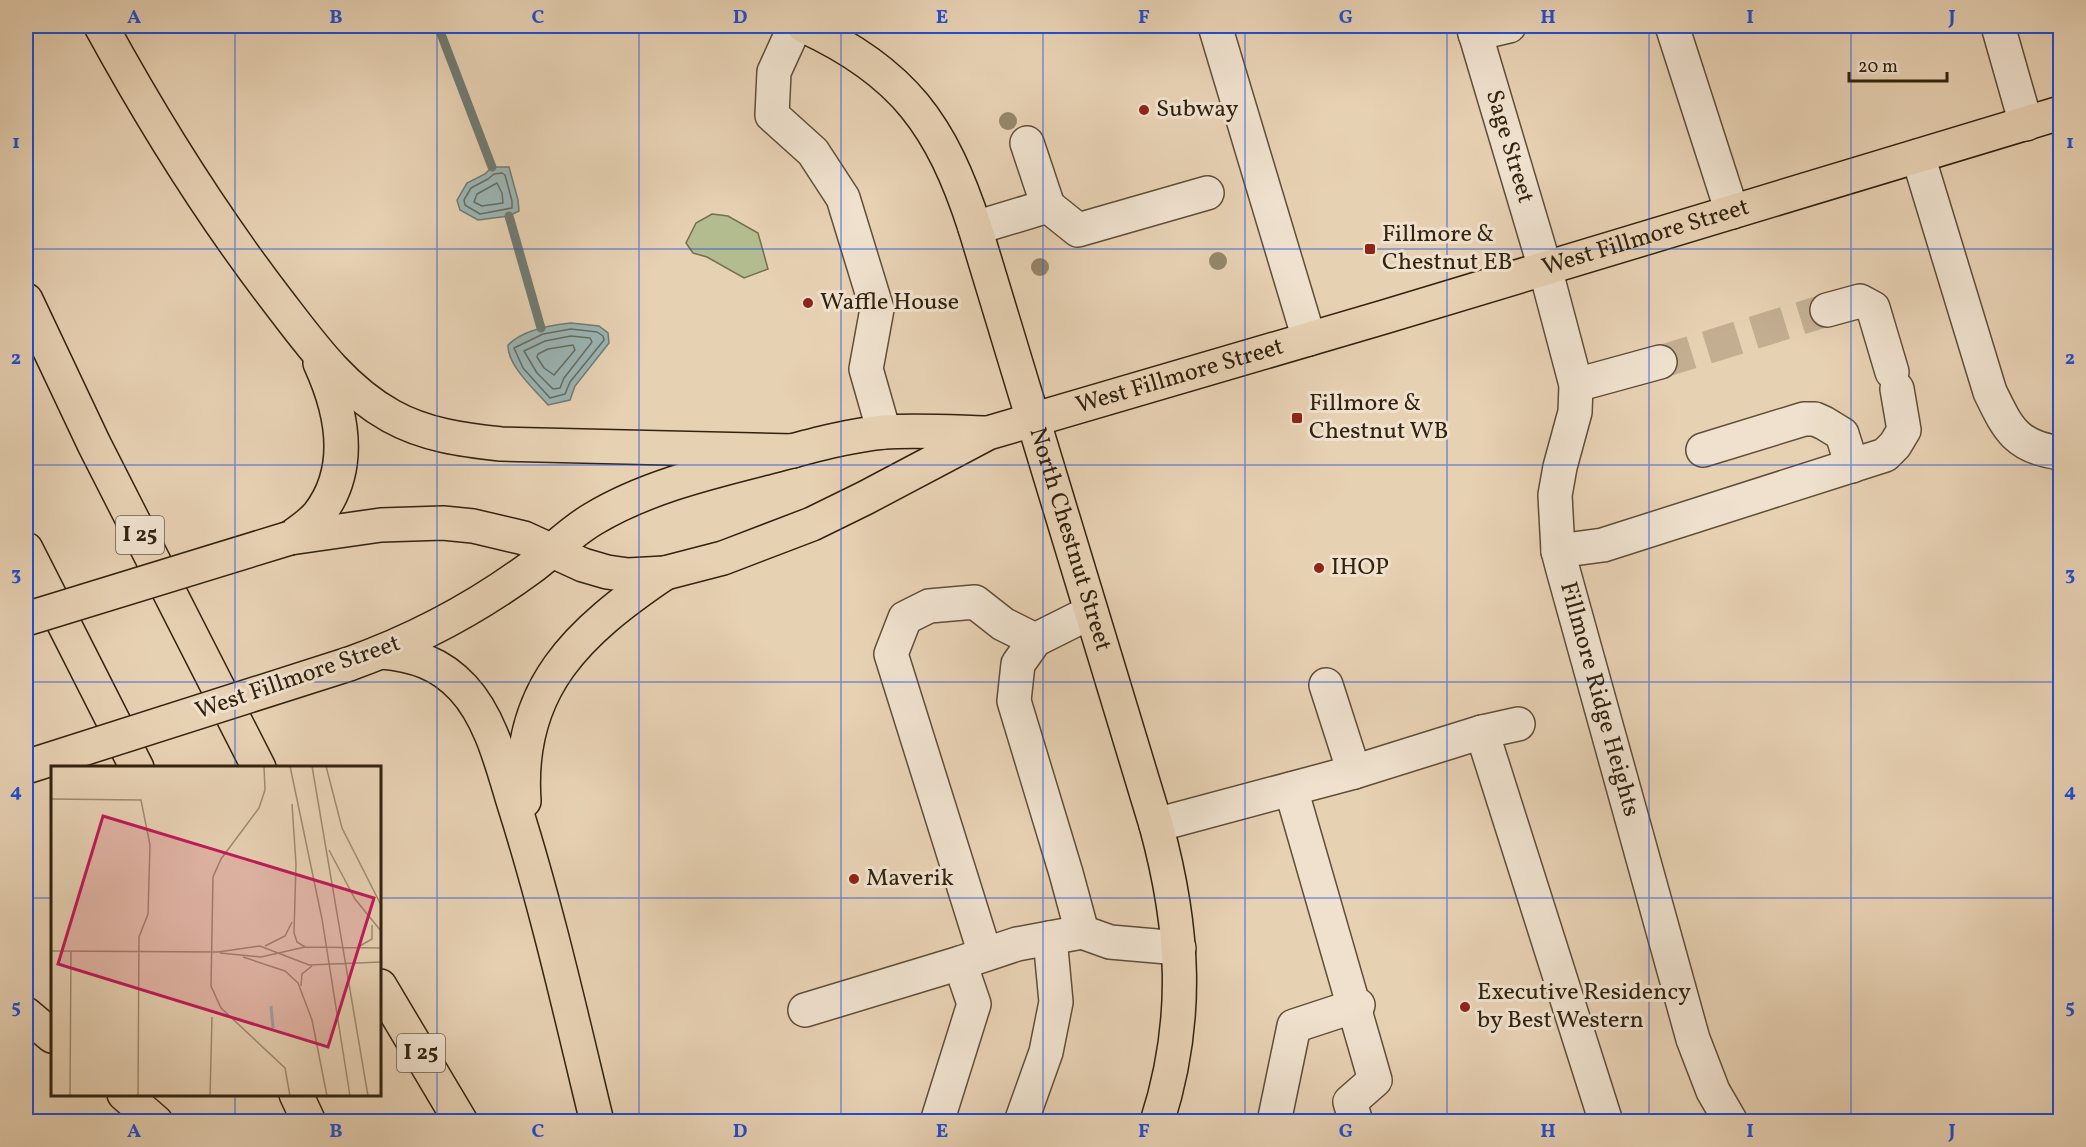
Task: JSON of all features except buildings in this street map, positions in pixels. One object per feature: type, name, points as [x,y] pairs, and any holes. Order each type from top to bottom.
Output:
[{"type":"main road","points":[[101,26],[202,198],[246,261],[311,345],[350,387],[373,405],[405,423],[447,437],[501,444],[793,451]]},
{"type":"main road","name":"North Chestnut Street","points":[[804,26],[862,57],[887,77],[911,101],[947,155],[958,178],[975,228],[1156,825],[1172,886],[1179,948],[1176,1033],[1164,1098],[1157,1122]]},
{"type":"main road","name":"West Fillmore Street","points":[[26,619],[290,538],[381,525],[473,525],[509,534],[552,550],[583,565],[607,572],[628,575],[665,573],[732,555],[812,524],[988,433],[2061,113]]},
{"type":"main road","name":"I 25","points":[[26,300],[94,444],[258,766]]},
{"type":"main road","points":[[290,538],[318,515],[326,503],[336,480],[341,458],[342,434],[337,408],[311,345]]},
{"type":"main road","name":"West Fillmore Street","points":[[26,767],[349,664],[415,638],[480,602],[532,567],[589,521],[626,502],[703,476],[837,440],[885,432],[988,433]]},
{"type":"main road","points":[[26,549],[136,766]]},
{"type":"main road","points":[[532,859],[522,772],[525,746],[536,710],[551,680],[575,645],[611,610],[665,573]]},
{"type":"main road","points":[[382,652],[404,654],[438,667],[451,675],[471,698],[489,731],[532,859],[597,1122]]},
{"type":"main road","name":"I 25","points":[[381,988],[461,1122]]},
{"type":"main road","points":[[26,1014],[51,1035]]},
{"type":"main road","points":[[125,1096],[156,1122]]},
{"type":"main road","points":[[296,1096],[309,1122]]},
{"type":"street","points":[[795,26],[774,72],[772,115],[813,152],[843,198],[877,309],[866,369],[885,432]]},
{"type":"street","points":[[1215,26],[1309,339]]},
{"type":"street","points":[[1474,30],[1509,26]]},
{"type":"street","points":[[1672,26],[1732,212]]},
{"type":"street","points":[[1998,26],[2026,124]]},
{"type":"street","name":"Sage Street","points":[[1474,30],[1545,268]]},
{"type":"street","points":[[1027,143],[1048,206],[1078,230],[1207,193]]},
{"type":"street","points":[[1918,156],[1955,284],[1995,402],[2006,424],[2019,438],[2037,450],[2061,453]]},
{"type":"street","points":[[975,228],[1048,206]]},
{"type":"street","name":"Fillmore Ridge Heights","points":[[1545,268],[1576,385],[1575,412],[1555,495],[1558,551],[1693,1039],[1713,1091],[1731,1122]]},
{"type":"street","points":[[1558,551],[1603,545],[1885,455],[1895,445],[1904,430],[1894,381],[1873,308],[1860,301],[1827,310]]},
{"type":"street","points":[[1576,385],[1660,362]]},
{"type":"street","points":[[1703,450],[1804,419],[1815,419],[1842,434],[1852,466]]},
{"type":"street","points":[[937,1122],[974,1004],[973,959],[891,654],[905,618],[929,606],[975,602],[1003,624],[1035,640]]},
{"type":"street","points":[[1021,1122],[1046,1052],[1056,1002],[1066,935],[1066,873],[1014,701],[1018,664],[1035,640],[1091,612]]},
{"type":"street","points":[[1326,685],[1354,772]]},
{"type":"street","points":[[1156,825],[1354,772],[1482,732],[1518,724]]},
{"type":"street","points":[[1482,732],[1606,1122]]},
{"type":"street","points":[[1291,789],[1356,1006],[1375,1080],[1350,1102],[1356,1122]]},
{"type":"street","points":[[805,1010],[1017,944],[1066,935],[1110,942],[1179,948]]},
{"type":"street","points":[[1274,1122],[1294,1026],[1356,1006]]},
{"type":"green space","points":[[712,214],[728,216],[758,233],[768,269],[744,278],[707,257],[693,253],[686,243],[696,223]]},
{"type":"water","points":[[492,167],[509,167],[519,211],[509,216],[478,220],[460,210],[457,200],[467,183],[485,174]]},
{"type":"water","points":[[571,323],[599,326],[608,333],[609,343],[575,386],[570,400],[548,405],[517,369],[509,353],[508,345],[529,332]]},
{"type":"waterway","points":[[438,26],[492,167]]},
{"type":"waterway","points":[[509,216],[541,328]]},
{"type":"tunnel","points":[[1660,362],[1827,310]]},
{"type":"place","name":"Subway","points":[[1144,110]]},
{"type":"place","name":"Fillmore & Chestnut EB","points":[[1370,249]]},
{"type":"place","name":"Waffle House","points":[[808,303]]},
{"type":"place","name":"Fillmore & Chestnut WB","points":[[1297,418]]},
{"type":"place","name":"IHOP","points":[[1319,568]]},
{"type":"place","name":"Maverik","points":[[854,879]]},
{"type":"place","name":"Executive Residency by Best Western","points":[[1465,1007]]}]
